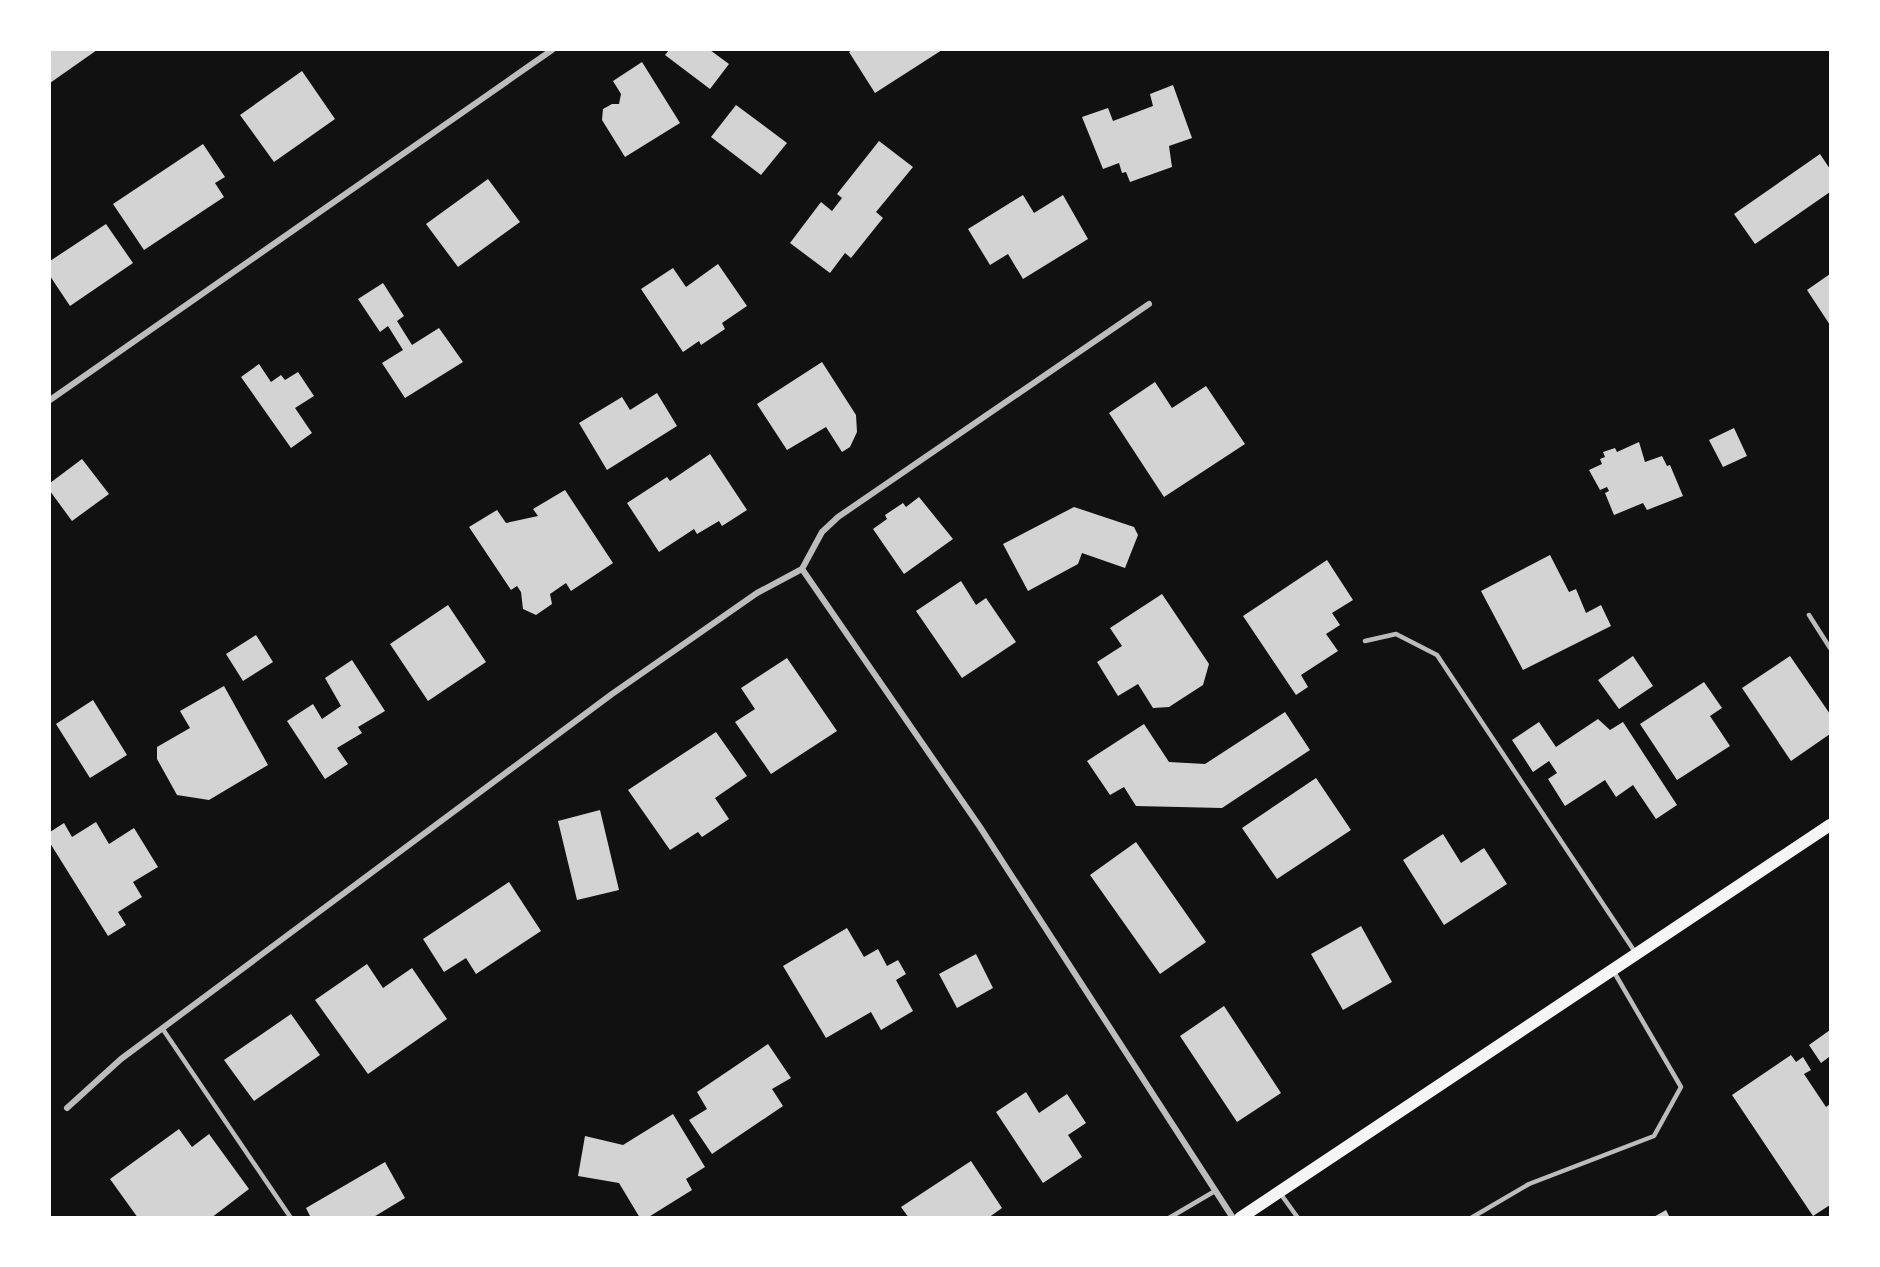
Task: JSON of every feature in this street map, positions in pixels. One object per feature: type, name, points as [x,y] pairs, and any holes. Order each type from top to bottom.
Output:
[{"type":"main road","points":[[1240,1218],[1830,825]]},
{"type":"street","points":[[50,400],[552,50]]},
{"type":"street","points":[[67,1108],[121,1059],[612,694],[757,593],[802,569],[822,532],[838,517],[1149,304]]},
{"type":"street","points":[[802,569],[980,827],[1233,1218]]},
{"type":"lane","points":[[1809,615],[1830,648]]},
{"type":"lane","points":[[1365,641],[1396,634],[1437,655],[1636,954]]},
{"type":"lane","points":[[1471,1218],[1529,1184],[1654,1136],[1681,1087],[1612,970]]},
{"type":"lane","points":[[162,1028],[291,1218]]},
{"type":"lane","points":[[1169,1218],[1215,1191]]},
{"type":"lane","points":[[1278,1192],[1298,1218]]},
{"type":"building","points":[[50,50],[97,50],[50,83]]},
{"type":"building","points":[[669,50],[710,50],[729,64],[710,89],[665,55]]},
{"type":"building","points":[[852,50],[942,50],[875,93],[849,52]]},
{"type":"building","points":[[642,62],[680,123],[625,157],[602,120],[603,109],[612,104],[619,104],[621,94],[613,81]]},
{"type":"building","points":[[302,71],[335,119],[274,162],[240,115]]},
{"type":"building","points":[[1173,85],[1192,138],[1169,146],[1172,167],[1130,182],[1126,172],[1122,173],[1119,163],[1103,169],[1082,117],[1108,108],[1113,121],[1153,106],[1150,94]]},
{"type":"building","points":[[736,105],[787,143],[761,175],[711,137]]},
{"type":"building","points":[[879,141],[913,167],[876,212],[883,218],[851,258],[845,253],[830,273],[790,243],[821,202],[832,211],[842,198],[837,194]]},
{"type":"building","points":[[203,144],[225,177],[215,183],[224,197],[144,250],[113,204]]},
{"type":"building","points":[[1820,154],[1830,169],[1830,192],[1755,244],[1734,214]]},
{"type":"building","points":[[488,179],[520,222],[458,267],[426,224]]},
{"type":"building","points":[[1023,195],[1034,213],[1063,195],[1088,239],[1023,279],[1008,254],[990,265],[968,229]]},
{"type":"building","points":[[106,224],[133,263],[70,306],[50,276],[50,261]]},
{"type":"building","points":[[718,264],[747,306],[722,323],[725,329],[701,345],[699,341],[683,352],[641,289],[673,268],[686,287]]},
{"type":"building","points":[[1830,274],[1830,325],[1807,290]]},
{"type":"building","points":[[383,283],[404,316],[397,321],[412,345],[439,328],[463,362],[405,398],[382,363],[403,350],[388,326],[380,332],[358,299]]},
{"type":"building","points":[[822,362],[856,415],[857,432],[850,447],[842,452],[826,427],[787,450],[757,404]]},
{"type":"building","points":[[259,364],[271,382],[281,375],[285,380],[298,372],[314,396],[295,408],[312,433],[291,448],[241,377]]},
{"type":"building","points":[[1155,382],[1172,408],[1206,386],[1245,444],[1164,497],[1109,413]]},
{"type":"building","points":[[657,393],[677,426],[607,470],[579,423],[622,397],[630,410]]},
{"type":"building","points":[[1734,428],[1747,456],[1723,467],[1709,440]]},
{"type":"building","points":[[1639,442],[1645,462],[1662,456],[1667,466],[1670,465],[1683,496],[1647,510],[1643,503],[1614,515],[1605,493],[1609,491],[1607,487],[1600,490],[1589,470],[1602,464],[1600,459],[1605,457],[1603,452],[1615,448],[1617,452]]},
{"type":"building","points":[[710,454],[747,510],[722,526],[719,521],[697,534],[694,529],[659,552],[627,503],[667,477],[670,481]]},
{"type":"building","points":[[82,459],[109,494],[72,521],[50,491],[50,483]]},
{"type":"building","points":[[565,490],[613,563],[571,591],[566,583],[550,594],[552,604],[536,615],[523,609],[521,592],[517,586],[511,590],[469,527],[497,510],[506,523],[538,516],[533,509]]},
{"type":"building","points":[[919,497],[953,539],[904,574],[873,529],[887,519],[885,515],[903,503],[906,507]]},
{"type":"building","points":[[1074,507],[1134,527],[1138,535],[1125,568],[1082,553],[1078,564],[1028,591],[1003,544]]},
{"type":"building","points":[[1550,555],[1569,592],[1576,589],[1586,613],[1601,605],[1611,626],[1523,670],[1481,591]]},
{"type":"building","points":[[1327,560],[1353,600],[1332,613],[1340,625],[1326,634],[1338,651],[1301,675],[1308,687],[1296,695],[1243,616]]},
{"type":"building","points":[[961,581],[976,605],[986,598],[1016,642],[962,678],[916,611]]},
{"type":"building","points":[[1162,594],[1209,664],[1203,685],[1169,707],[1153,708],[1138,684],[1118,696],[1097,662],[1122,646],[1110,628]]},
{"type":"building","points":[[448,605],[486,662],[428,701],[390,644]]},
{"type":"building","points":[[256,635],[273,662],[243,681],[226,654]]},
{"type":"building","points":[[1633,656],[1653,686],[1619,709],[1598,680]]},
{"type":"building","points":[[1790,656],[1830,714],[1830,734],[1791,761],[1742,688]]},
{"type":"building","points":[[787,658],[837,731],[771,774],[735,722],[755,709],[741,688]]},
{"type":"building","points":[[352,660],[385,711],[358,727],[362,733],[337,748],[348,764],[325,779],[287,721],[313,704],[322,719],[341,706],[325,678]]},
{"type":"building","points":[[1704,682],[1722,708],[1710,716],[1730,746],[1677,780],[1640,724]]},
{"type":"building","points":[[224,686],[268,765],[209,800],[177,795],[157,759],[157,747],[190,728],[180,711]]},
{"type":"building","points":[[93,700],[127,755],[90,778],[56,724]]},
{"type":"building","points":[[1285,712],[1310,750],[1222,808],[1136,806],[1124,787],[1110,795],[1087,761],[1144,724],[1169,762],[1205,764]]},
{"type":"building","points":[[1598,719],[1610,730],[1623,722],[1677,805],[1656,819],[1633,785],[1616,797],[1605,780],[1565,806],[1548,779],[1557,773],[1549,761],[1533,772],[1512,740],[1539,722],[1556,747]]},
{"type":"building","points":[[716,732],[747,776],[715,798],[729,819],[702,837],[698,832],[670,850],[628,790]]},
{"type":"building","points":[[1316,778],[1351,830],[1277,879],[1242,828]]},
{"type":"building","points":[[600,810],[619,890],[577,900],[558,821]]},
{"type":"building","points":[[96,822],[109,844],[134,828],[158,867],[133,882],[142,897],[118,912],[126,925],[108,936],[50,843],[50,832],[64,823],[72,837]]},
{"type":"building","points":[[1443,834],[1461,863],[1484,848],[1507,884],[1444,925],[1403,860]]},
{"type":"building","points":[[1136,842],[1206,942],[1160,974],[1090,875]]},
{"type":"building","points":[[509,882],[541,931],[476,974],[466,958],[444,972],[423,939]]},
{"type":"building","points":[[1361,926],[1392,982],[1343,1010],[1311,954]]},
{"type":"building","points":[[847,928],[864,957],[878,949],[887,966],[898,960],[906,974],[896,980],[913,1011],[881,1030],[871,1012],[826,1038],[783,966]]},
{"type":"building","points":[[976,954],[993,988],[957,1008],[939,974]]},
{"type":"building","points":[[367,964],[383,988],[412,968],[447,1019],[368,1074],[315,1000]]},
{"type":"building","points":[[1224,1006],[1281,1093],[1237,1122],[1180,1036]]},
{"type":"building","points":[[291,1014],[320,1055],[254,1101],[224,1060]]},
{"type":"building","points":[[1830,1030],[1830,1059],[1829,1057],[1821,1063],[1809,1045]]},
{"type":"building","points":[[768,1044],[791,1078],[772,1089],[783,1106],[712,1154],[689,1120],[707,1109],[697,1092]]},
{"type":"building","points":[[1791,1055],[1796,1062],[1803,1057],[1811,1070],[1804,1074],[1826,1107],[1830,1104],[1830,1205],[1813,1216],[1732,1095]]},
{"type":"building","points":[[1026,1092],[1039,1113],[1067,1094],[1086,1123],[1068,1135],[1082,1157],[1043,1183],[996,1112]]},
{"type":"building","points":[[673,1114],[705,1167],[686,1179],[692,1190],[647,1218],[640,1218],[619,1183],[578,1176],[585,1136],[623,1145]]},
{"type":"building","points":[[179,1129],[192,1147],[209,1134],[249,1189],[211,1218],[138,1218],[110,1179]]},
{"type":"building","points":[[971,1161],[1002,1208],[988,1218],[909,1218],[901,1207]]},
{"type":"building","points":[[385,1162],[405,1198],[372,1218],[311,1218],[306,1208]]},
{"type":"building","points":[[1666,1210],[1670,1218],[1652,1218]]}]
